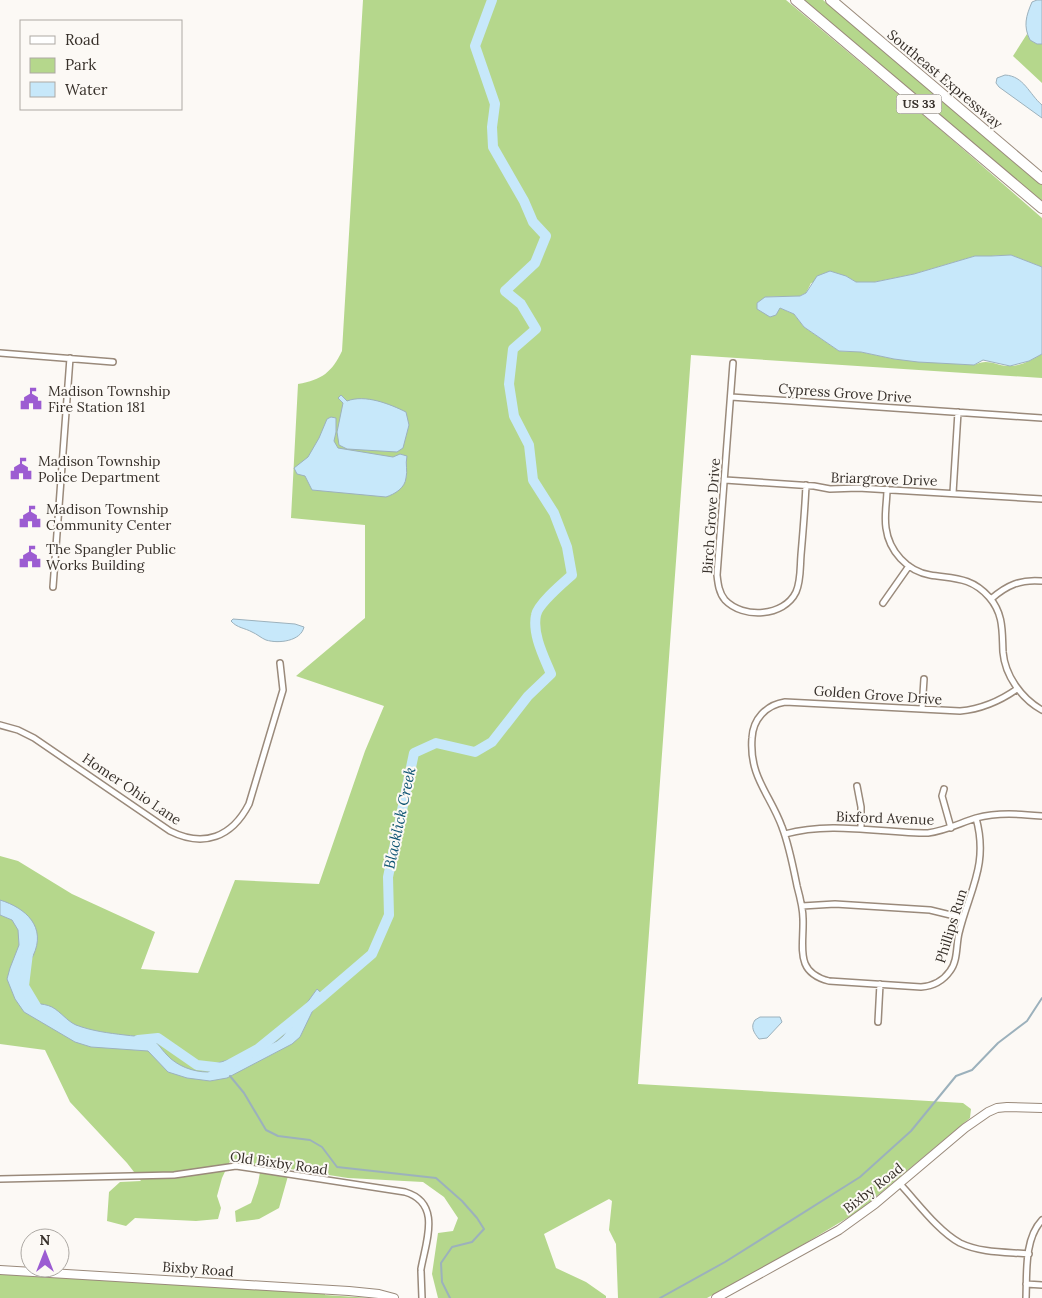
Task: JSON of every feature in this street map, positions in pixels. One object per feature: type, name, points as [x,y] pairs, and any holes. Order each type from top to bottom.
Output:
[{"type":"highway","name":"US 33","points":[[796,0],[1042,208]]},
{"type":"highway","name":"Southeast Expressway","points":[[831,0],[1042,179]]},
{"type":"street","points":[[0,353],[113,362]]},
{"type":"street","points":[[53,587],[70,358]]},
{"type":"street","name":"Birch Grove Drive","points":[[733,363],[717,575],[719,588],[725,600],[732,606],[749,611],[772,611],[787,604],[797,590],[806,485]]},
{"type":"street","name":"Cypress Grove Drive","points":[[731,397],[1042,418]]},
{"type":"street","points":[[953,493],[958,412]]},
{"type":"street","name":"Briargrove Drive","points":[[724,480],[806,485],[830,489],[858,488],[1042,499]]},
{"type":"street","points":[[888,490],[887,534],[894,550],[909,566],[927,575],[948,576],[967,581],[991,599],[1001,618],[1004,659],[1017,689],[1032,704],[1042,710]]},
{"type":"street","points":[[883,602],[909,566]]},
{"type":"street","points":[[991,599],[1011,584],[1022,581],[1042,581]]},
{"type":"street","name":"Homer Ohio Lane","points":[[0,725],[18,730],[34,738],[170,831],[187,838],[206,839],[218,835],[233,826],[249,804],[283,690],[280,663]]},
{"type":"street","points":[[922,710],[924,678]]},
{"type":"street","name":"Golden Grove Drive","points":[[785,834],[776,812],[762,790],[753,759],[752,738],[755,724],[762,714],[773,705],[785,702],[951,712],[981,708],[1002,699],[1017,689]]},
{"type":"street","points":[[858,786],[861,807],[861,829]]},
{"type":"street","points":[[944,789],[942,796],[951,828]]},
{"type":"street","name":"Bixford Avenue","points":[[785,834],[818,828],[928,832],[951,828],[976,818],[998,814],[1042,816]]},
{"type":"street","name":"Phillips Run","points":[[802,906],[802,954],[812,974],[823,979],[880,984],[933,985],[943,979],[952,967],[963,918],[976,881],[980,846],[976,818]]},
{"type":"street","points":[[785,834],[802,906],[835,904],[930,910],[963,918]]},
{"type":"street","points":[[878,1022],[880,984]]},
{"type":"street","name":"Bixby Road","points":[[716,1298],[839,1230],[869,1209],[953,1138],[988,1112],[1007,1107],[1042,1108]]},
{"type":"street","name":"Old Bixby Road","points":[[0,1178],[174,1174],[236,1166],[405,1192],[418,1198],[424,1203],[427,1210],[429,1225],[421,1270],[422,1298]]},
{"type":"street","points":[[900,1184],[938,1225],[961,1243],[979,1249],[1029,1254]]},
{"type":"street","points":[[1026,1298],[1029,1254],[1033,1232],[1042,1220]]},
{"type":"street","name":"Bixby Road","points":[[0,1270],[349,1291],[379,1294],[394,1298]]},
{"type":"street","points":[[1026,1284],[1042,1285]]},
{"type":"green space","points":[[363,0],[786,0],[941,130],[1042,218],[1042,267],[1011,255],[975,256],[914,274],[875,282],[856,282],[846,276],[811,283],[806,293],[800,296],[765,297],[780,308],[794,314],[804,327],[839,351],[861,352],[894,359],[974,365],[987,362],[1008,366],[1022,364],[1042,354],[1042,378],[691,355],[638,1084],[963,1103],[971,1109],[970,1118],[859,1211],[789,1253],[707,1298],[618,1298],[616,1244],[609,1230],[612,1201],[609,1199],[544,1234],[556,1268],[586,1282],[606,1296],[606,1298],[438,1298],[432,1274],[438,1233],[453,1231],[458,1218],[444,1197],[423,1182],[348,1178],[290,1169],[279,1208],[259,1219],[236,1222],[235,1211],[251,1203],[261,1167],[230,1161],[222,1178],[217,1196],[221,1208],[218,1219],[196,1221],[135,1218],[126,1226],[107,1221],[109,1192],[120,1182],[141,1181],[127,1163],[70,1102],[45,1050],[0,1044],[0,856],[18,861],[72,894],[155,932],[141,969],[198,973],[235,880],[319,884],[365,751],[384,706],[296,676],[365,618],[365,525],[291,518],[298,384],[314,380],[325,374],[330,370],[342,351]]},
{"type":"green space","points":[[803,0],[823,0],[1042,185],[1042,203]]},
{"type":"green space","points":[[1027,34],[1033,42],[1042,44],[1042,83],[1013,56]]},
{"type":"green space","points":[[0,1270],[20,1271],[20,1278],[70,1278],[70,1274],[325,1290],[325,1295],[371,1298],[0,1298]]},
{"type":"water","points":[[1042,0],[1042,44],[1037,44],[1030,40],[1026,26],[1032,2]]},
{"type":"water","points":[[1005,75],[1012,76],[1026,86],[1042,105],[1042,118],[999,87],[996,83],[997,78]]},
{"type":"water","points":[[1011,255],[1042,267],[1042,354],[1029,361],[1010,366],[983,360],[974,365],[918,362],[861,352],[839,351],[804,327],[794,314],[780,308],[776,315],[770,317],[757,309],[757,303],[765,297],[800,296],[806,293],[817,276],[830,271],[846,276],[856,282],[875,282],[914,274],[975,256]]},
{"type":"water","points":[[341,395],[347,401],[369,399],[385,403],[406,412],[409,425],[403,448],[397,452],[347,449],[339,445],[337,432],[343,403],[338,398]]},
{"type":"water","points":[[331,417],[336,418],[334,441],[338,448],[393,457],[400,454],[407,456],[407,475],[402,488],[386,497],[312,490],[305,476],[297,474],[294,468],[308,457],[327,419]]},
{"type":"water","points":[[233,619],[295,624],[304,627],[299,636],[277,642],[266,640],[236,625],[231,621]]},
{"type":"water","points":[[0,900],[26,914],[36,928],[37,946],[21,978],[22,989],[30,1001],[52,1007],[73,1023],[82,1027],[100,1032],[151,1039],[171,1059],[191,1070],[208,1072],[215,1068],[214,1064],[252,1053],[277,1041],[283,1036],[317,989],[327,998],[313,1010],[300,1037],[292,1044],[227,1078],[210,1081],[187,1078],[168,1072],[148,1051],[91,1047],[75,1042],[24,1012],[15,999],[7,979],[19,945],[18,930],[12,920],[0,915]]},
{"type":"water","points":[[760,1017],[780,1017],[782,1022],[767,1038],[759,1039],[754,1032],[753,1025],[755,1020]]},
{"type":"waterway","name":"Blacklick Creek","points":[[138,1040],[158,1038],[197,1065],[223,1068],[258,1049],[372,954],[389,915],[388,877],[414,753],[436,743],[475,752],[492,742],[528,696],[551,674],[537,638],[536,615],[541,605],[572,575],[567,547],[554,513],[533,480],[529,445],[514,416],[509,384],[513,349],[536,329],[521,304],[505,291],[535,263],[546,236],[533,222],[524,201],[493,147],[492,127],[495,104],[475,46],[492,0]]},
{"type":"waterway","name":"Blacklick Creek","points":[[28,953],[24,986],[39,1011],[42,1012]]},
{"type":"waterway","points":[[660,1298],[725,1262],[860,1177],[911,1131],[956,1076],[972,1070],[998,1043],[1027,1021],[1042,998]]},
{"type":"waterway","points":[[230,1076],[244,1093],[266,1130],[278,1136],[310,1140],[322,1147],[337,1167],[436,1178],[462,1201],[484,1229],[472,1242],[452,1247],[441,1263],[442,1282],[450,1298]]},
{"type":"place","name":"Madison Township Fire Station 181","points":[[31,399]]},
{"type":"place","name":"Madison Township Police Department","points":[[21,469]]},
{"type":"place","name":"Madison Township Community Center","points":[[30,517]]},
{"type":"place","name":"The Spangler Public Works Building","points":[[30,557]]}]
